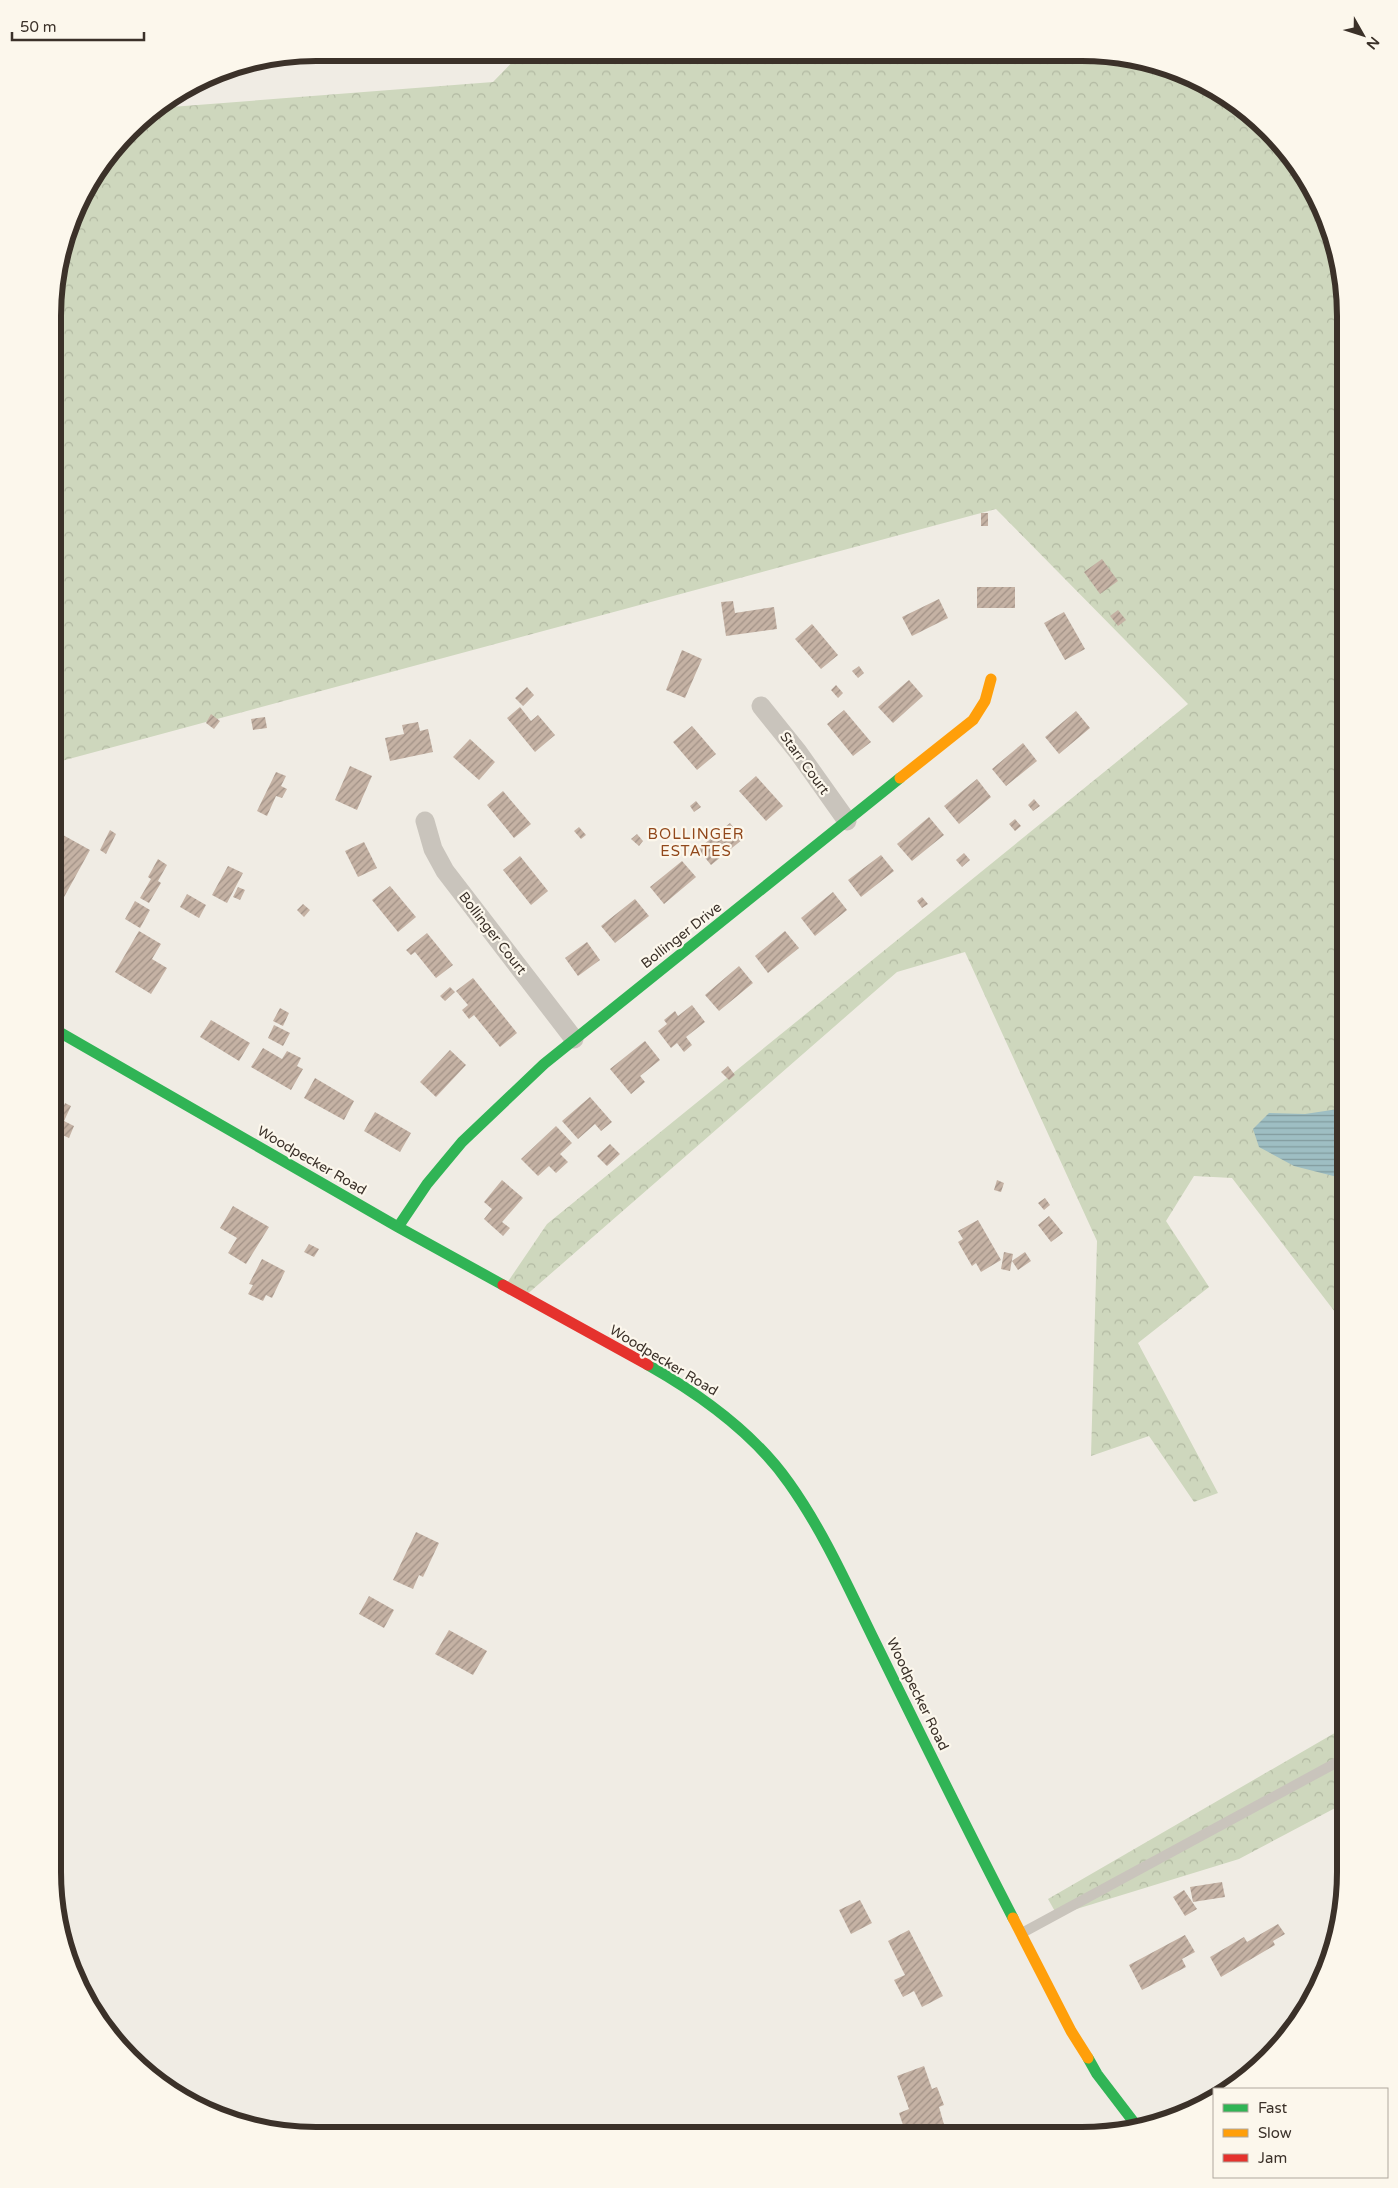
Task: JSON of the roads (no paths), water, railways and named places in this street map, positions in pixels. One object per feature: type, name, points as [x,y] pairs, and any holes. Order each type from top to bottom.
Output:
[{"type":"main road","name":"Bollinger Drive","points":[[398,1226],[427,1184],[462,1142],[507,1098],[574,1038],[973,720],[982,708],[989,693],[991,679]]},
{"type":"main road","name":"Woodpecker Road","points":[[61,1033],[398,1226],[669,1377],[732,1421],[762,1451],[789,1483],[828,1547],[982,1859],[1077,2041],[1097,2074],[1133,2121]]},
{"type":"street","name":"Starr Court","points":[[761,706],[798,752],[847,821]]},
{"type":"street","name":"Bollinger Court","points":[[424,821],[433,849],[445,871],[574,1038]]},
{"type":"lane","points":[[1022,1934],[1337,1762]]},
{"type":"water","points":[[1337,1109],[1337,1177],[1294,1166],[1259,1147],[1253,1129],[1269,1113],[1305,1114]]},
{"type":"district","name":"BOLLINGER ESTATES","points":[[696,842]]}]
